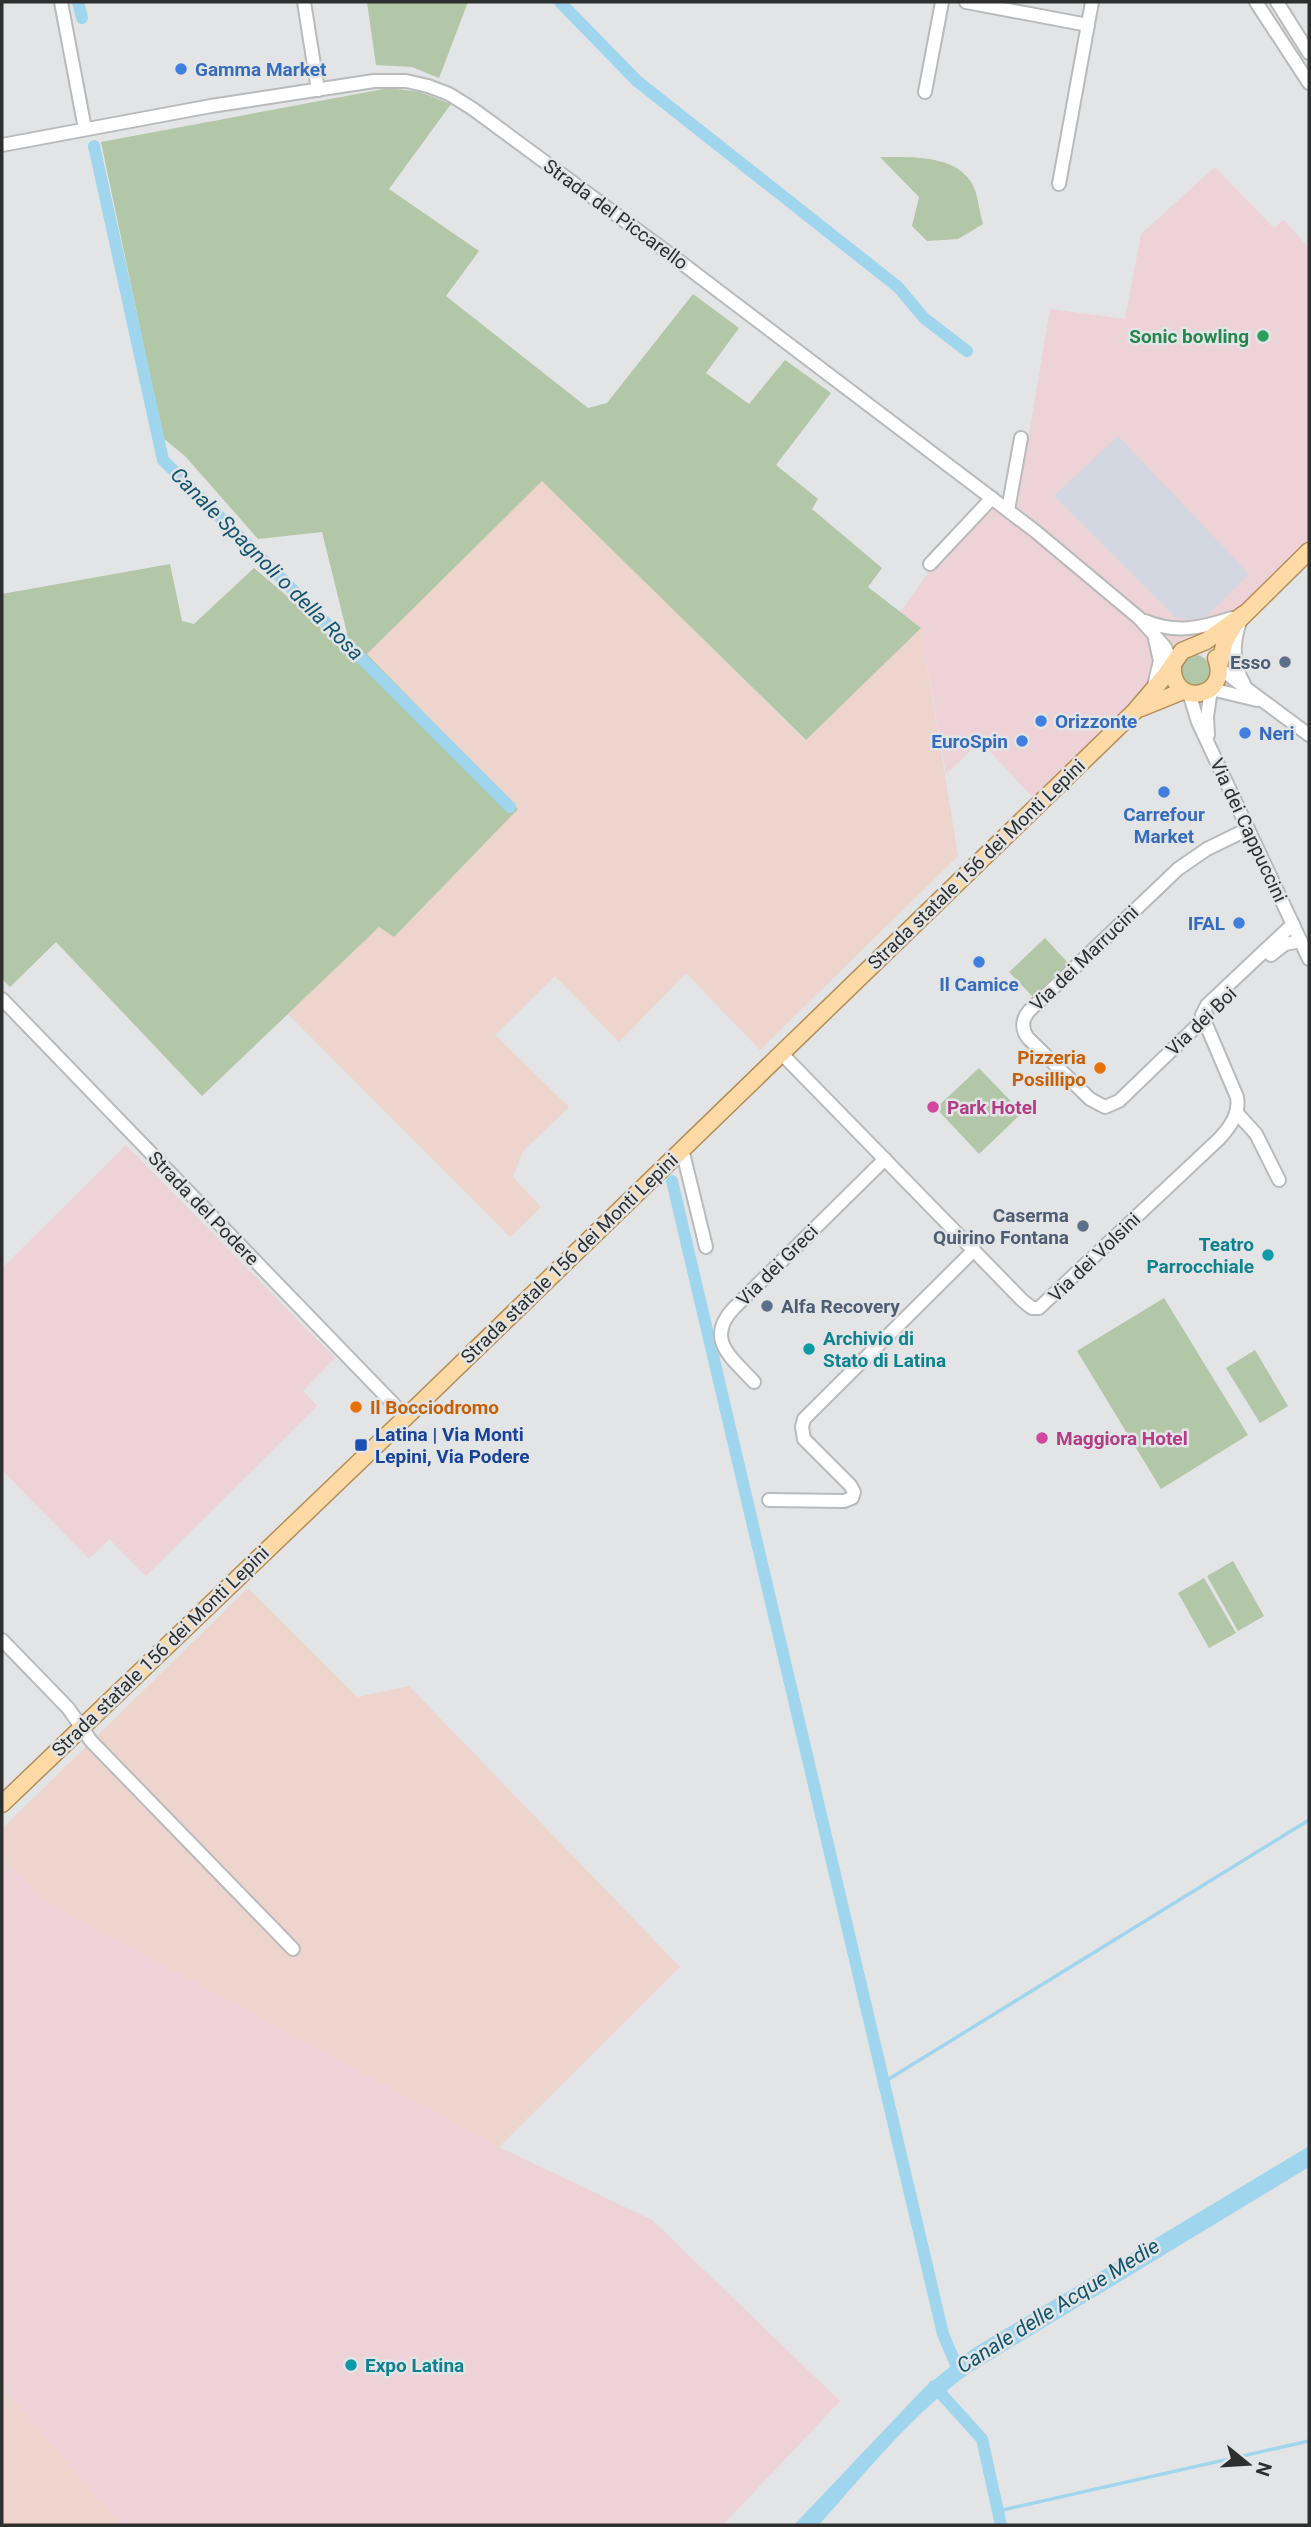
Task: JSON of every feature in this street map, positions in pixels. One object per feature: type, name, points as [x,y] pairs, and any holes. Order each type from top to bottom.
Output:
[{"type":"main road","points":[[1211,689],[1218,679],[1228,635],[1244,614],[1309,551]]},
{"type":"main road","name":"Strada statale 156 dei Monti Lepini","points":[[2,1804],[1135,711],[1182,651],[1206,641],[1244,614]]},
{"type":"main road","points":[[1192,647],[1211,652],[1219,667]]},
{"type":"main road","points":[[1172,665],[1173,678],[1186,692]]},
{"type":"main road","name":"Strada statale 156 dei Monti Lepini","points":[[1135,711],[1186,692],[1196,694],[1211,689]]},
{"type":"street","points":[[61,2],[85,129]]},
{"type":"street","points":[[304,2],[318,90]]},
{"type":"street","points":[[925,92],[942,2]]},
{"type":"street","points":[[965,2],[1088,25]]},
{"type":"street","points":[[1059,184],[1092,2]]},
{"type":"street","points":[[1256,2],[1309,83]]},
{"type":"street","points":[[1277,2],[1309,53]]},
{"type":"street","name":"Strada del Piccarello","points":[[2,145],[211,106],[374,80],[422,84],[455,97],[676,258],[1008,510],[1139,618],[1192,647]]},
{"type":"street","points":[[1008,510],[1021,438]]},
{"type":"street","points":[[930,564],[992,498]]},
{"type":"street","points":[[1151,693],[1160,661],[1157,630],[1195,629],[1244,614]]},
{"type":"street","points":[[1244,614],[1236,634],[1234,651],[1237,670],[1248,690]]},
{"type":"street","name":"Strada del Piccarello","points":[[1157,630],[1172,665]]},
{"type":"street","points":[[1219,667],[1309,736]]},
{"type":"street","points":[[1211,689],[1266,702]]},
{"type":"street","name":"Via dei Cappuccini","points":[[1208,739],[1207,717],[1211,689]]},
{"type":"street","name":"Via dei Cappuccini","points":[[1186,692],[1309,959]]},
{"type":"street","name":"Via dei Marrucini","points":[[1105,1107],[1090,1100],[1028,1038],[1023,1027],[1025,1017],[1178,869],[1207,849],[1248,829]]},
{"type":"street","name":"Via dei Boi","points":[[1105,1107],[1119,1101],[1293,924]]},
{"type":"street","name":"Via dei Boi","points":[[1203,1016],[1278,949],[1301,940]]},
{"type":"street","name":"Strada del Podere","points":[[2,999],[406,1417]]},
{"type":"street","points":[[1203,1016],[1237,1097],[1237,1113],[1256,1133],[1279,1180]]},
{"type":"street","name":"Via dei Volsini","points":[[781,1053],[1027,1305],[1039,1308],[1219,1139],[1237,1113]]},
{"type":"street","points":[[682,1149],[706,1247]]},
{"type":"street","name":"Via dei Greci","points":[[754,1382],[724,1347],[720,1333],[723,1322],[885,1159]]},
{"type":"street","points":[[769,1500],[844,1502],[852,1498],[853,1489],[804,1439],[804,1419],[974,1250]]},
{"type":"street","points":[[2,1640],[68,1708],[91,1741],[293,1949]]},
{"type":"shaded area","points":[[1215,167],[1274,228],[1284,220],[1309,248],[1309,548],[1041,806],[980,741],[946,774],[921,628],[900,613],[933,565],[988,505],[1014,525],[1050,309],[1125,319],[1141,234]]},
{"type":"shaded area","points":[[1118,436],[1249,574],[1206,617],[1190,620],[1175,617],[1054,496]]},
{"type":"shaded area","points":[[542,480],[805,740],[921,628],[958,856],[760,1050],[686,973],[619,1042],[555,976],[495,1035],[569,1107],[523,1151],[513,1177],[541,1207],[510,1237],[288,1014],[379,927],[394,937],[517,808],[367,654]]},
{"type":"shaded area","points":[[126,1145],[335,1358],[303,1391],[317,1406],[146,1576],[109,1539],[89,1559],[2,1470],[2,1268]]},
{"type":"shaded area","points":[[248,1588],[357,1697],[409,1686],[680,1967],[499,2147],[50,1904],[2,1859],[2,1829]]},
{"type":"shaded area","points":[[2,1859],[50,1904],[499,2147],[652,2220],[840,2401],[723,2525],[121,2525],[2,2387]]},
{"type":"shaded area","points":[[2,2387],[121,2525],[2,2525]]},
{"type":"green space","points":[[367,2],[468,2],[439,78],[412,67],[376,65]]},
{"type":"green space","points":[[389,88],[420,92],[451,104],[389,189],[479,251],[446,296],[588,408],[607,403],[693,294],[739,328],[706,373],[749,404],[785,360],[831,393],[776,465],[818,499],[812,509],[882,568],[868,587],[921,628],[806,740],[542,481],[367,654],[518,809],[394,937],[379,927],[202,1096],[56,942],[10,987],[2,979],[2,594],[170,564],[182,621],[194,624],[254,568],[307,613],[336,644],[347,633],[322,532],[258,539],[185,456],[163,438],[101,142]]},
{"type":"green space","points":[[880,157],[930,159],[954,166],[973,186],[983,224],[958,239],[927,241],[912,226],[919,197]]},
{"type":"green space","points":[[1195,655],[1206,659],[1210,670],[1206,681],[1195,685],[1184,681],[1180,670],[1184,659]]},
{"type":"green space","points":[[1045,938],[1070,965],[1034,998],[1009,972]]},
{"type":"green space","points":[[979,1068],[1022,1113],[979,1154],[936,1108]]},
{"type":"green space","points":[[1164,1298],[1248,1435],[1161,1489],[1077,1351]]},
{"type":"green space","points":[[1255,1350],[1288,1406],[1260,1423],[1226,1368]]},
{"type":"green space","points":[[1233,1561],[1264,1616],[1238,1631],[1207,1576]]},
{"type":"green space","points":[[1204,1578],[1236,1633],[1209,1648],[1178,1593]]},
{"type":"water","name":"Canale delle Acque Medie","points":[[1309,2146],[1309,2167],[971,2372],[949,2388],[910,2425],[819,2525],[794,2525],[924,2388],[972,2349]]},
{"type":"waterway","name":"Canale Spagnoli o della Rosa","points":[[78,2],[82,18]]},
{"type":"waterway","points":[[560,2],[637,81],[898,287],[924,318],[967,351]]},
{"type":"waterway","name":"Canale Spagnoli o della Rosa","points":[[94,146],[163,460],[510,807]]},
{"type":"waterway","name":"Canale delle Acque Medie","points":[[672,1181],[943,2334],[957,2367]]},
{"type":"waterway","points":[[884,2082],[1309,1820]]},
{"type":"waterway","points":[[934,2386],[982,2439],[1001,2525]]},
{"type":"waterway","points":[[998,2511],[1309,2441]]},
{"type":"place","name":"Gamma Market","points":[[181,69]]},
{"type":"place","name":"Sonic bowling","points":[[1263,336]]},
{"type":"place","name":"Esso","points":[[1285,662]]},
{"type":"place","name":"Orizzonte","points":[[1041,721]]},
{"type":"place","name":"Neri","points":[[1245,733]]},
{"type":"place","name":"EuroSpin","points":[[1022,741]]},
{"type":"place","name":"Carrefour Market","points":[[1164,792]]},
{"type":"place","name":"IFAL","points":[[1239,923]]},
{"type":"place","name":"Il Camice","points":[[979,962]]},
{"type":"place","name":"Pizzeria Posillipo","points":[[1100,1068]]},
{"type":"place","name":"Park Hotel","points":[[933,1107]]},
{"type":"place","name":"Caserma Quirino Fontana","points":[[1083,1226]]},
{"type":"place","name":"Teatro Parrocchiale","points":[[1268,1255]]},
{"type":"place","name":"Alfa Recovery","points":[[767,1306]]},
{"type":"place","name":"Archivio di Stato di Latina","points":[[809,1349]]},
{"type":"place","name":"Il Bocciodromo","points":[[356,1407]]},
{"type":"place","name":"Maggiora Hotel","points":[[1042,1438]]},
{"type":"place","name":"Latina | Via Monti Lepini, Via Podere","points":[[361,1445]]},
{"type":"place","name":"Expo Latina","points":[[351,2365]]}]
